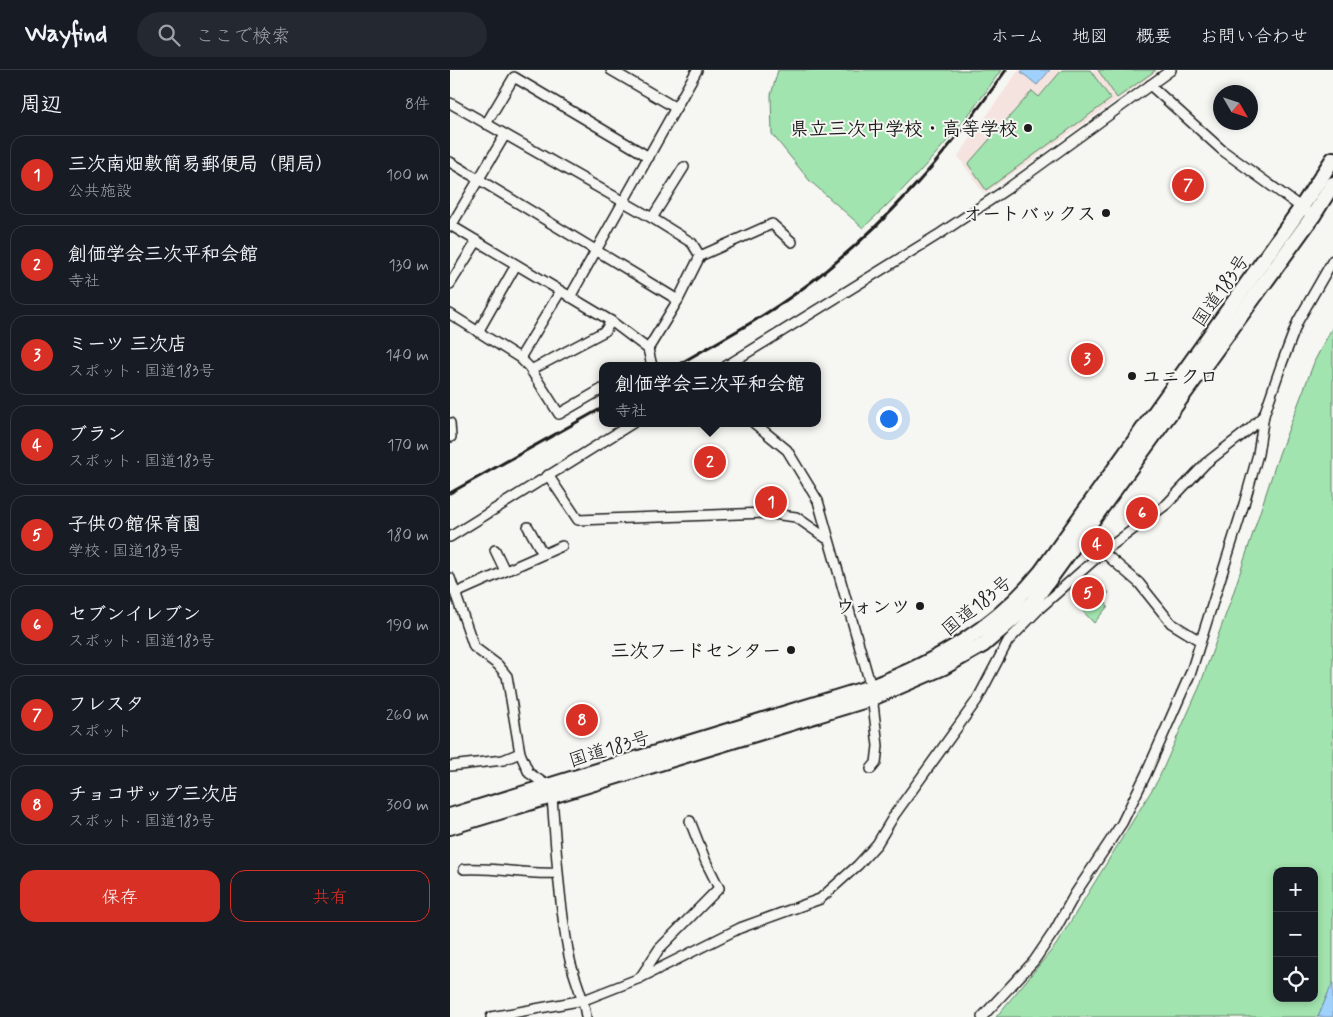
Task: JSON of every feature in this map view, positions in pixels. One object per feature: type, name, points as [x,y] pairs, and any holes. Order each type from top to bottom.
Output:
[{"type":"highway","name":"国道183号","points":[[1032,601],[1105,484],[1301,208],[1333,159]]},
{"type":"highway","name":"国道183号","points":[[450,827],[550,792],[870,693],[936,659],[982,629],[1032,601],[1313,216],[1333,184]]},
{"type":"highway","name":"国道183号","points":[[450,816],[550,792]]},
{"type":"street","points":[[611,70],[676,108]]},
{"type":"street","points":[[570,298],[598,251],[623,202],[697,70]]},
{"type":"street","points":[[732,362],[941,233],[1007,189],[1171,70]]},
{"type":"street","points":[[486,124],[516,74],[649,157]]},
{"type":"street","points":[[1150,85],[1222,150],[1313,216]]},
{"type":"street","points":[[450,103],[652,218],[692,243],[700,256]]},
{"type":"street","points":[[505,134],[450,225],[611,321],[648,349]]},
{"type":"street","points":[[450,162],[678,300]]},
{"type":"street","points":[[652,218],[684,166]]},
{"type":"street","points":[[648,362],[648,349],[678,300],[700,256],[772,224],[792,242]]},
{"type":"street","points":[[450,284],[477,241]]},
{"type":"street","points":[[982,1017],[1034,961],[1122,823],[1174,714],[1200,641],[1258,454],[1264,415],[1298,321],[1333,260]]},
{"type":"street","points":[[478,332],[516,265]]},
{"type":"street","points":[[520,358],[560,292]]},
{"type":"street","points":[[450,314],[520,358],[531,370],[559,414],[599,391]]},
{"type":"street","points":[[531,370],[605,331],[611,321]]},
{"type":"street","points":[[491,1017],[584,1000],[640,978],[740,928],[820,899],[858,866],[877,844],[895,814],[977,700],[1008,641],[1032,601],[1103,552],[1167,504],[1206,463],[1251,428],[1264,415]]},
{"type":"street","points":[[450,423],[451,437]]},
{"type":"street","points":[[450,537],[626,427]]},
{"type":"street","points":[[759,427],[787,450],[818,501],[826,538],[840,575],[870,693],[878,746],[876,763],[871,769]]},
{"type":"street","points":[[548,475],[578,520],[765,513],[796,517],[826,538]]},
{"type":"street","points":[[528,527],[543,554]]},
{"type":"street","points":[[456,593],[562,546]]},
{"type":"street","points":[[495,550],[505,571]]},
{"type":"street","points":[[1103,552],[1139,583],[1171,623],[1200,641]]},
{"type":"street","points":[[450,578],[474,647],[498,666],[507,676],[520,753],[529,773],[550,792],[557,873],[568,953],[584,1000],[586,1017]]},
{"type":"street","points":[[450,766],[502,760],[520,753]]},
{"type":"street","points":[[640,978],[659,949],[719,888],[706,862],[690,821]]},
{"type":"street","points":[[464,868],[483,868],[526,874],[557,873]]},
{"type":"shaded area","name":"県立三次中学校・高等学校","points":[[1019,70],[1159,70],[984,194],[958,156]]},
{"type":"green space","points":[[778,70],[1001,70],[954,133],[901,192],[863,228],[809,180],[772,134],[771,95]]},
{"type":"green space","name":"県立三次中学校・高等学校","points":[[1062,70],[1090,70],[1111,99],[986,190],[968,164],[1032,91],[1039,97]]},
{"type":"green space","points":[[1098,70],[1156,70],[1117,98]]},
{"type":"green space","points":[[1333,326],[1333,982],[1318,1017],[996,1017],[1056,945],[1158,780],[1199,688],[1231,600],[1279,454],[1315,360]]},
{"type":"green space","points":[[1100,582],[1109,593],[1102,598],[1108,606],[1094,623],[1079,607],[1087,599],[1084,594]]},
{"type":"water","points":[[1023,70],[1050,70],[1037,85],[1021,72]]},
{"type":"water","points":[[1333,982],[1333,1017],[1318,1017]]},
{"type":"railway","points":[[683,362],[770,311],[799,291],[858,243],[937,161],[1006,70]]},
{"type":"railway","points":[[450,493],[599,410]]},
{"type":"place","name":"県立三次中学校・高等学校","points":[[1028,128]]},
{"type":"place","name":"フレスタ","points":[[1188,185]]},
{"type":"place","name":"オートバックス","points":[[1106,213]]},
{"type":"place","name":"ミーツ 三次店","points":[[1087,359]]},
{"type":"place","name":"ユニクロ","points":[[1132,376]]},
{"type":"place","name":"創価学会三次平和会館","points":[[710,462]]},
{"type":"place","name":"三次南畑敷簡易郵便局（閉局）","points":[[771,502]]},
{"type":"place","name":"セブンイレブン","points":[[1142,513]]},
{"type":"place","name":"ブラン","points":[[1097,544]]},
{"type":"place","name":"子供の館保育園","points":[[1088,593]]},
{"type":"place","name":"ウォンツ","points":[[920,606]]},
{"type":"place","name":"三次フードセンター","points":[[791,650]]},
{"type":"place","name":"チョコザップ三次店","points":[[582,720]]}]
